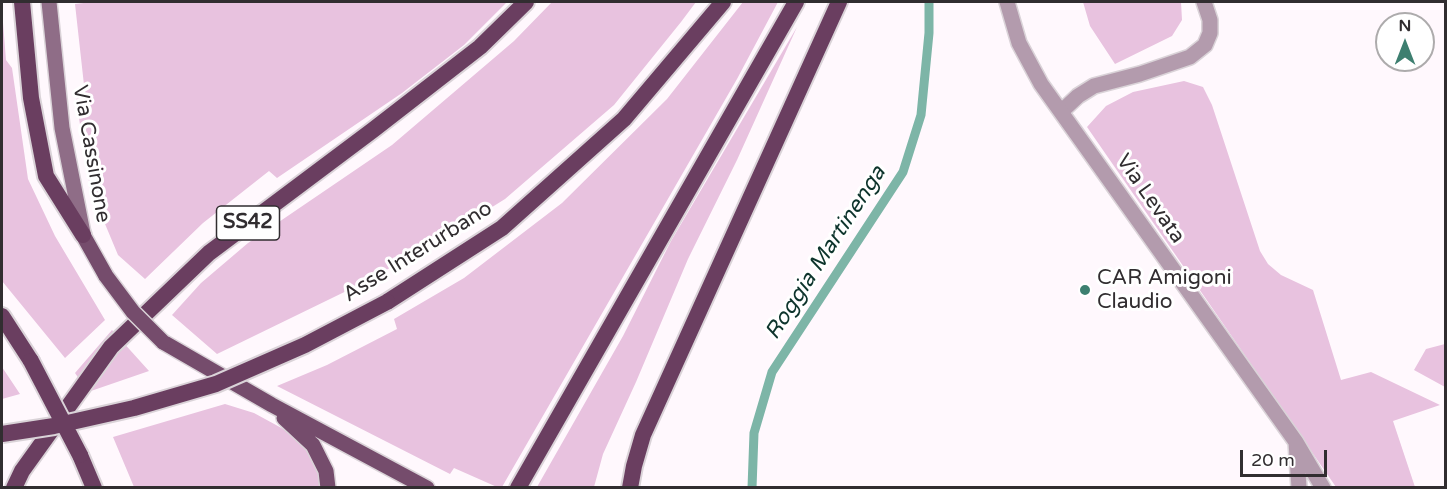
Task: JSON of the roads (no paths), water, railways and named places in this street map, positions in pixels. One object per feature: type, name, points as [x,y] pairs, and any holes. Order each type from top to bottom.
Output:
[{"type":"highway","points":[[22,2],[31,98],[46,176],[83,235]]},
{"type":"highway","name":"SS42","points":[[14,488],[22,471],[111,348],[209,253],[374,130],[480,47],[526,2]]},
{"type":"highway","name":"Asse Interurbano","points":[[2,434],[54,426],[216,384],[305,345],[387,302],[502,228],[624,119],[723,2]]},
{"type":"highway","points":[[518,488],[796,2]]},
{"type":"highway","points":[[630,488],[633,466],[643,435],[839,2]]},
{"type":"highway","points":[[2,316],[31,361],[80,455],[94,488]]},
{"type":"main road","name":"Via Cassinone","points":[[49,2],[62,128],[83,235],[106,276],[133,312],[163,342],[272,405],[427,488]]},
{"type":"main road","name":"Via Cassinone","points":[[272,405],[313,445],[326,471],[328,488]]},
{"type":"street","name":"Via Levata","points":[[1007,2],[1019,43],[1041,84],[1296,442],[1323,488]]},
{"type":"street","points":[[1062,111],[1078,96],[1094,86],[1140,74],[1190,57],[1204,45],[1210,33],[1210,20],[1204,2]]},
{"type":"street","points":[[1296,442],[1299,488]]},
{"type":"waterway","name":"Roggia Martinenga","points":[[752,488],[754,433],[772,372],[903,172],[921,115],[929,33],[929,2]]},
{"type":"place","name":"CAR Amigoni Claudio","points":[[1085,290]]}]
